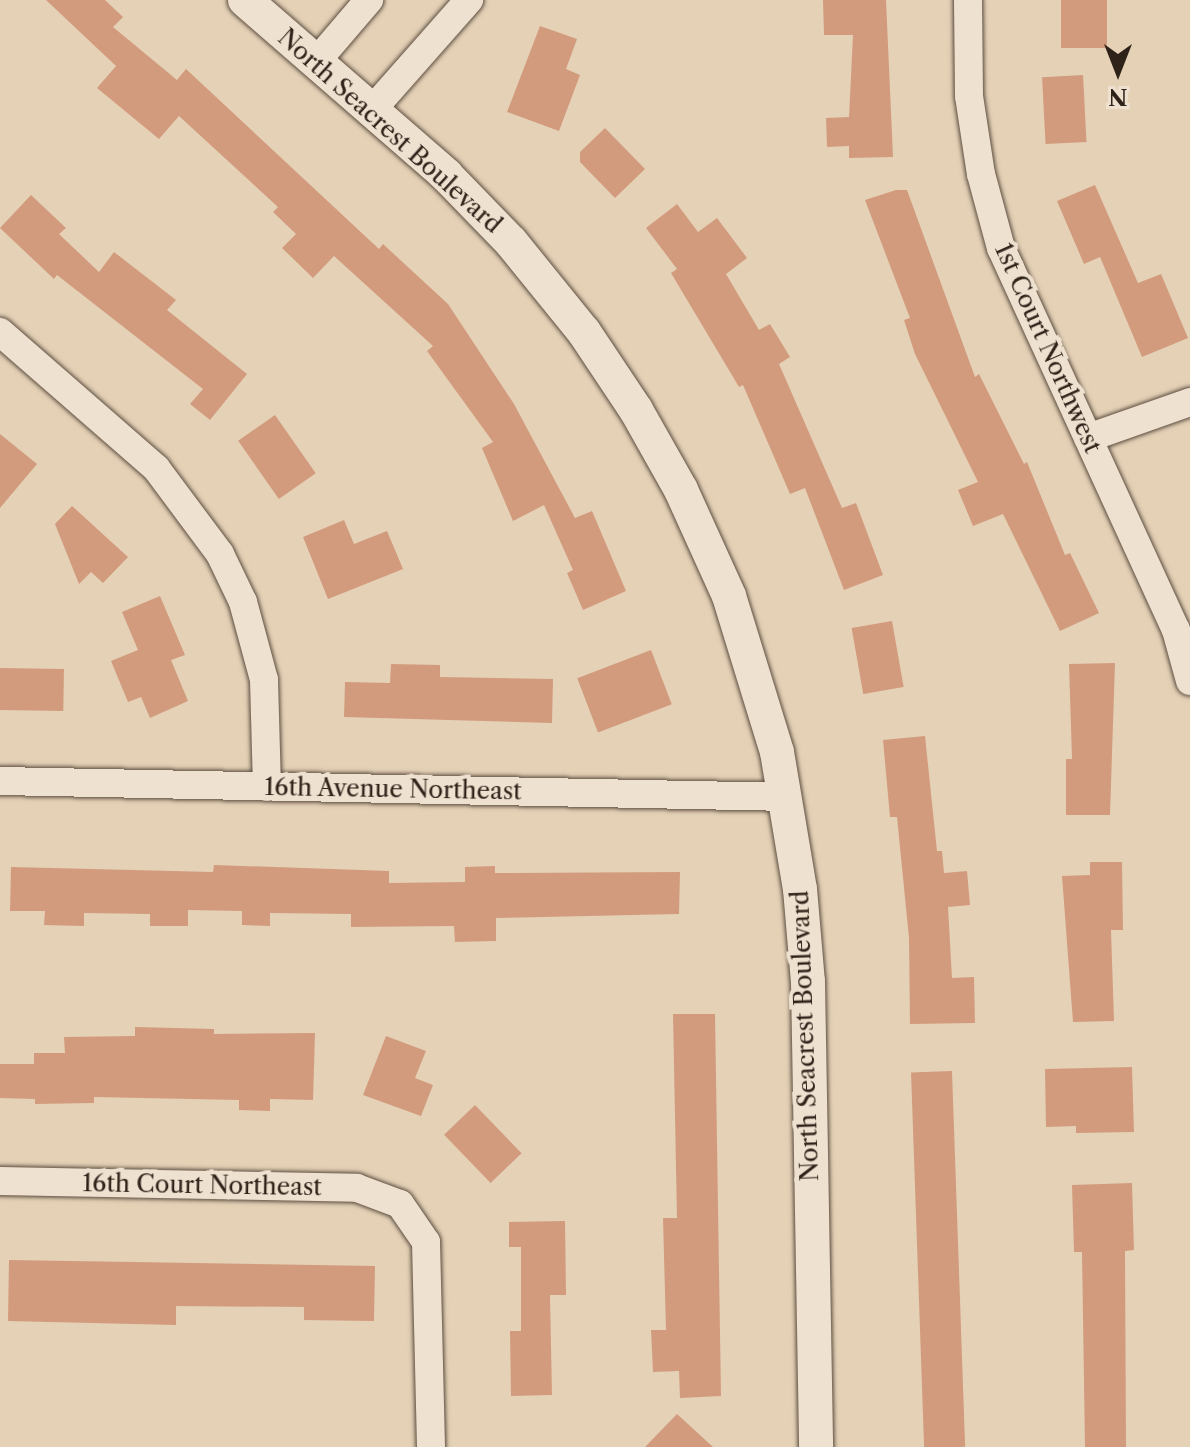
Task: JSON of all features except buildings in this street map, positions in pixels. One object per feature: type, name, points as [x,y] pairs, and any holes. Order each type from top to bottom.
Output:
[{"type":"street","name":"North Seacrest Boulevard","points":[[245,0],[372,110],[511,242],[584,332],[636,410],[681,490],[729,596],[752,662],[787,797],[808,982],[816,1447]]},
{"type":"street","points":[[316,62],[369,0]]},
{"type":"street","points":[[372,110],[469,0]]},
{"type":"street","name":"1st Court Northwest","points":[[968,0],[969,96],[997,233],[1176,630],[1190,681]]},
{"type":"street","points":[[0,332],[156,468],[220,554],[243,602],[264,680],[267,787]]},
{"type":"street","points":[[1088,438],[1190,402]]},
{"type":"street","name":"16th Avenue Northeast","points":[[0,781],[787,797]]},
{"type":"street","name":"16th Court Northeast","points":[[0,1181],[357,1188],[400,1204],[426,1242],[431,1447]]}]
